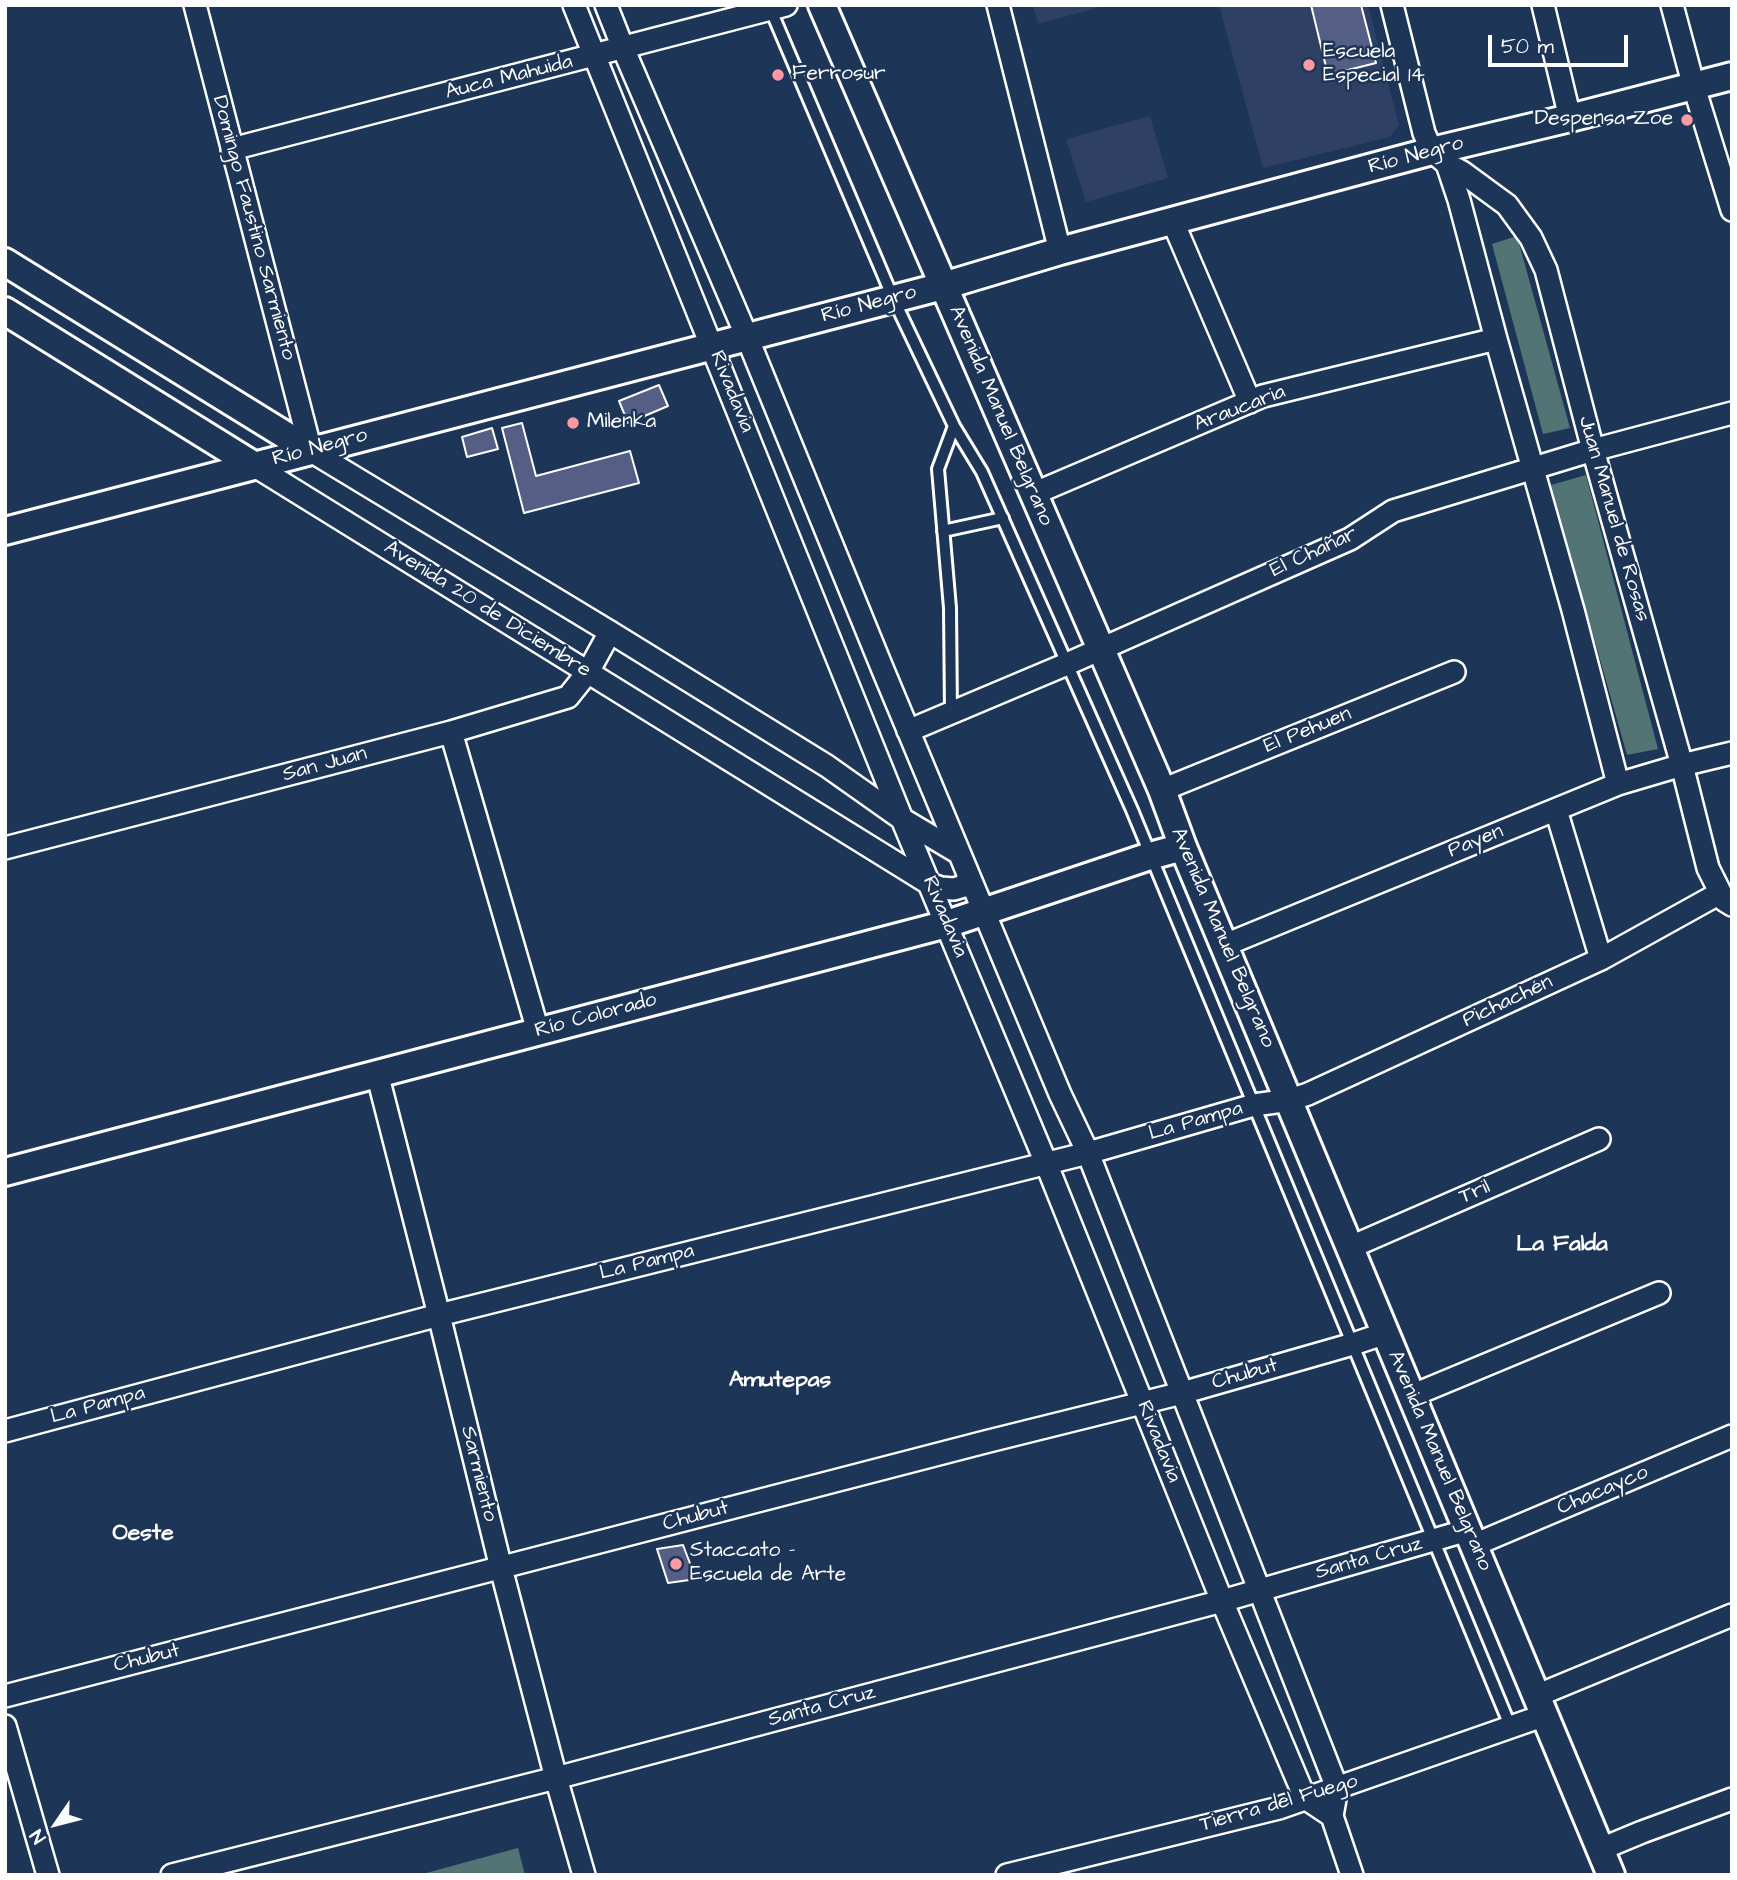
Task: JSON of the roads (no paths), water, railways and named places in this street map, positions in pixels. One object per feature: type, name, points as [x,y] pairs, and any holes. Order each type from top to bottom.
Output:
[{"type":"street","name":"Domingo Faustino Sarmiento","points":[[195,5],[311,451]]},
{"type":"street","name":"Rivadavia","points":[[574,5],[902,819],[1046,1163],[1222,1601],[1305,1798]]},
{"type":"street","name":"Rivadavia","points":[[606,5],[747,337],[1060,1094],[1088,1153],[1337,1788]]},
{"type":"street","name":"Avenida Manuel Belgrano","points":[[822,5],[1162,790],[1183,847],[1611,1875]]},
{"type":"street","points":[[998,5],[1060,251]]},
{"type":"street","points":[[1392,5],[1424,133],[1440,158],[1459,200],[1573,610],[1618,784]]},
{"type":"street","points":[[1543,5],[1570,118]]},
{"type":"street","points":[[1672,5],[1732,210]]},
{"type":"street","name":"Auca Mahuida","points":[[232,149],[775,7]]},
{"type":"street","name":"Río Negro","points":[[5,531],[943,286],[1060,251],[1440,158],[1570,118],[1732,76]]},
{"type":"street","name":"Juan Manuel de Rosas","points":[[1440,158],[1507,205],[1531,238],[1546,271],[1708,868],[1726,899]]},
{"type":"street","points":[[1172,222],[1250,402]]},
{"type":"street","name":"Avenida 20 de Diciembre","points":[[5,262],[827,766],[902,819],[959,853]]},
{"type":"street","name":"Avenida 20 de Diciembre","points":[[5,311],[930,884],[954,889],[964,886],[969,877]]},
{"type":"street","name":"Araucaria","points":[[1033,494],[1263,396],[1496,339]]},
{"type":"street","name":"El Chañar","points":[[908,731],[1350,539],[1393,511],[1533,467],[1732,413]]},
{"type":"street","name":"San Juan","points":[[5,848],[451,732],[568,697],[588,672],[610,632]]},
{"type":"street","name":"El Pehuen","points":[[1162,790],[1454,672]]},
{"type":"street","points":[[451,732],[538,1031]]},
{"type":"street","name":"Payen","points":[[1224,945],[1618,784],[1732,753]]},
{"type":"street","points":[[1556,810],[1601,959]]},
{"type":"street","name":"Río Colorado","points":[[5,1172],[947,924],[1183,847]]},
{"type":"street","name":"Pichachén","points":[[1290,1100],[1601,959],[1726,899]]},
{"type":"street","name":"Sarmiento","points":[[377,1073],[501,1567],[584,1875]]},
{"type":"street","name":"La Pampa","points":[[5,1431],[439,1315],[1088,1153],[1254,1105],[1290,1100]]},
{"type":"street","name":"Tril","points":[[1351,1247],[1599,1139]]},
{"type":"street","points":[[1411,1396],[1659,1293]]},
{"type":"street","name":"Chubut","points":[[5,1696],[1182,1393],[1386,1333]]},
{"type":"street","name":"Chacayco","points":[[1471,1537],[1732,1436]]},
{"type":"street","name":"Santa Cruz","points":[[173,1875],[556,1778],[1222,1601],[1434,1540],[1471,1537]]},
{"type":"street","name":"Tierra del Fuego","points":[[1007,1875],[1279,1808],[1511,1728],[1541,1705],[1732,1615]]},
{"type":"street","points":[[5,1726],[48,1875]]},
{"type":"street","points":[[1337,1788],[1332,1816],[1352,1875]]},
{"type":"street","points":[[1305,1798],[1332,1816]]},
{"type":"street","points":[[1601,1849],[1732,1799]]},
{"type":"lane","points":[[775,7],[893,298],[954,426],[982,472],[1150,856],[1511,1728]]},
{"type":"lane","points":[[951,713],[950,608],[937,469],[954,426]]},
{"type":"lane","points":[[943,531],[1003,518]]},
{"type":"place","name":"Escuela Especial 14","points":[[1309,65]]},
{"type":"place","name":"Ferrosur","points":[[778,75]]},
{"type":"place","name":"Despensa Zoe","points":[[1687,120]]},
{"type":"place","name":"Milenka","points":[[573,423]]},
{"type":"place","name":"Staccato - Escuela de Arte","points":[[676,1564]]},
{"type":"district","name":"La Falda","points":[[1562,1245]]},
{"type":"district","name":"Amutepas","points":[[780,1381]]},
{"type":"district","name":"Oeste","points":[[143,1534]]}]
